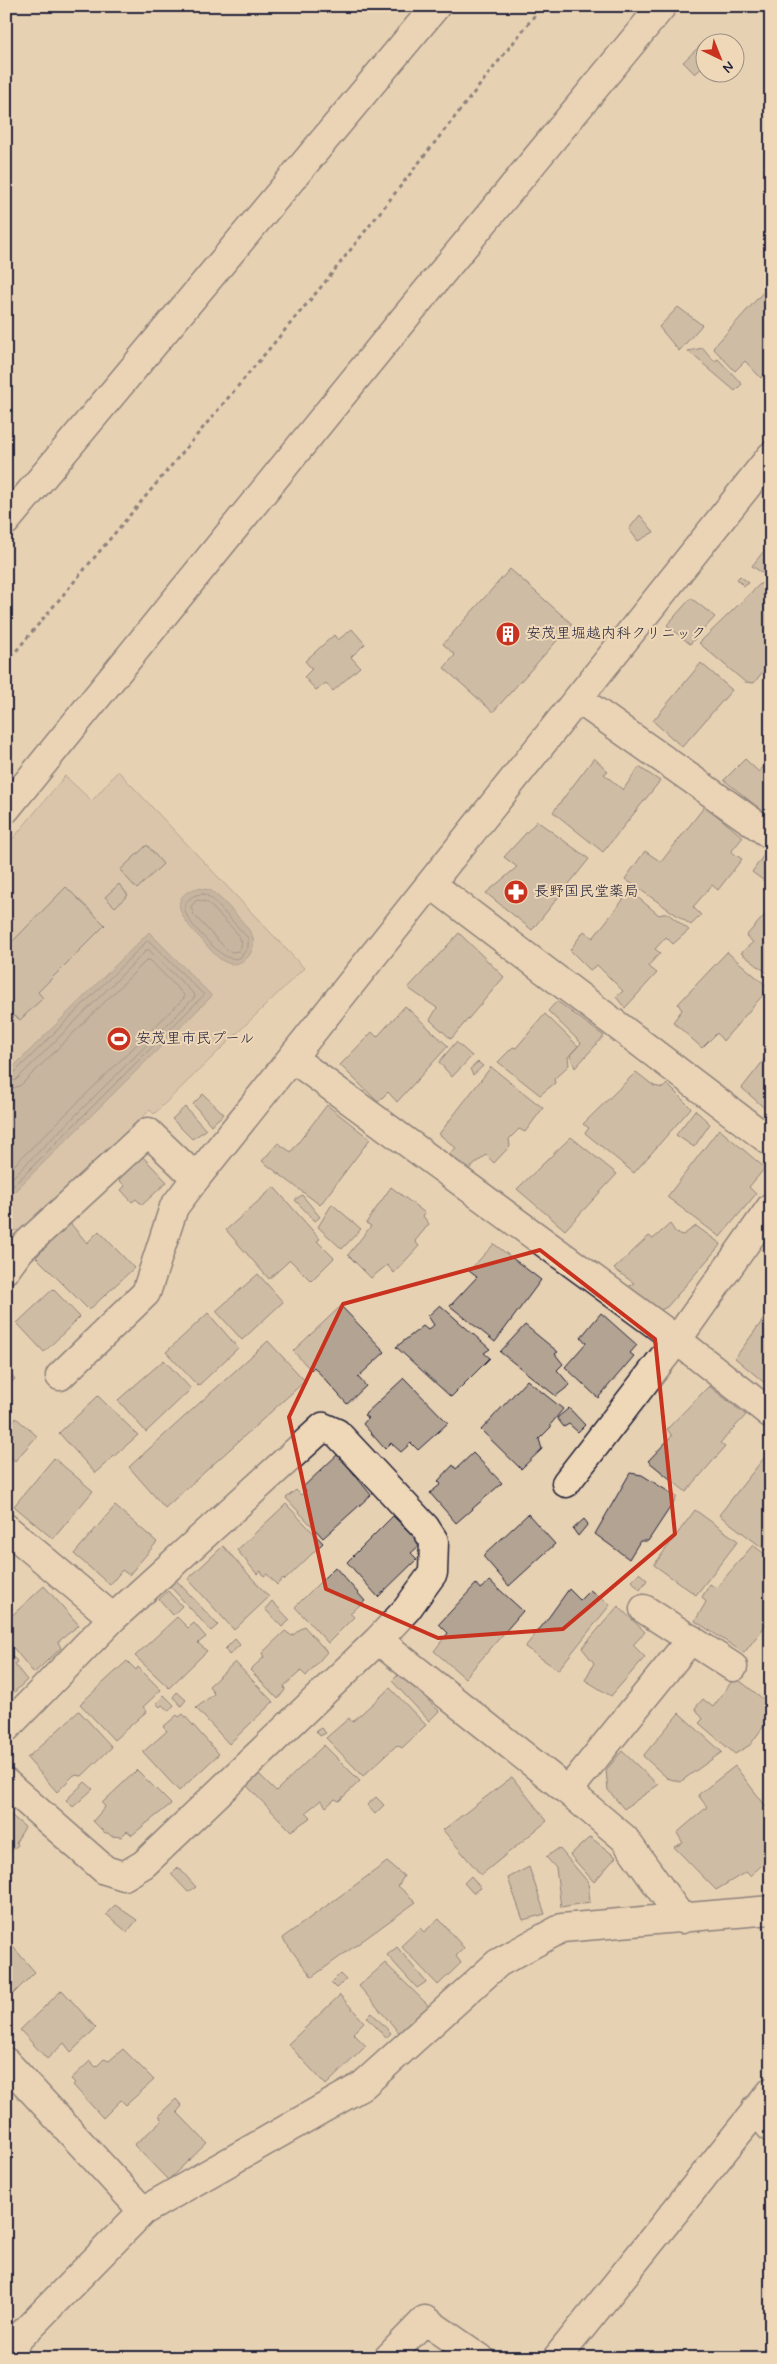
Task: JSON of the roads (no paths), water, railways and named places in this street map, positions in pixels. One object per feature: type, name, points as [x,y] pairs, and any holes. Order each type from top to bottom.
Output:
[{"type":"street","points":[[6,521],[436,6]]},
{"type":"street","points":[[6,809],[398,326],[662,6]]},
{"type":"street","points":[[60,1376],[146,1293],[174,1207],[771,456]]},
{"type":"street","points":[[578,699],[771,835]]},
{"type":"street","points":[[431,884],[771,1142]]},
{"type":"street","points":[[292,1058],[677,1340],[771,1414]]},
{"type":"street","points":[[13,1260],[148,1132],[196,1178]]},
{"type":"street","points":[[566,1483],[677,1340],[771,1207]]},
{"type":"street","points":[[6,1728],[113,1618],[323,1427],[338,1433],[425,1527],[434,1541],[433,1574],[407,1609],[378,1640],[144,1864],[124,1876],[105,1870],[6,1783]]},
{"type":"street","points":[[6,1528],[113,1618]]},
{"type":"street","points":[[644,1609],[733,1667]]},
{"type":"street","points":[[568,1791],[691,1639]]},
{"type":"street","points":[[378,1640],[568,1791],[624,1838],[682,1919]]},
{"type":"street","points":[[6,2351],[143,2211],[362,2086],[498,1963],[562,1928],[771,1910]]},
{"type":"street","points":[[6,2062],[143,2211]]},
{"type":"street","points":[[557,2358],[766,2110]]},
{"type":"street","points":[[388,2358],[424,2320],[480,2358]]},
{"type":"water","points":[[198,888],[210,890],[214,893],[249,930],[253,938],[253,947],[250,955],[245,960],[231,964],[223,961],[190,927],[181,912],[179,904],[181,898],[187,892]]},
{"type":"water","points":[[149,932],[212,996],[6,1200],[6,1074]]},
{"type":"place","name":"安茂里堀越内科クリニック","points":[[508,634]]},
{"type":"place","name":"長野国民堂薬局","points":[[516,892]]},
{"type":"place","name":"安茂里市民プール","points":[[119,1039]]}]
